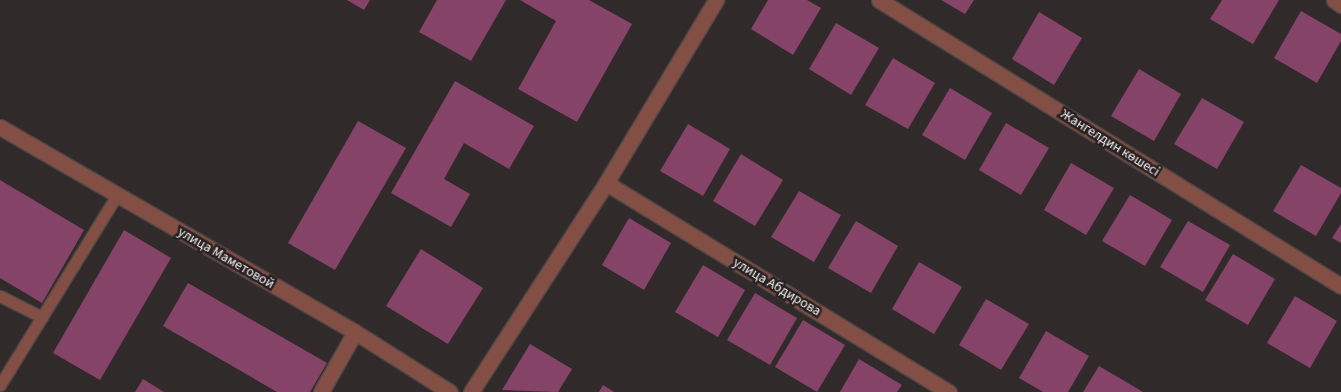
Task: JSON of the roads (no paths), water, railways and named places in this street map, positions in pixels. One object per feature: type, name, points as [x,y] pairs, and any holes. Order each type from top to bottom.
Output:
[{"type":"street","points":[[471,392],[606,183],[716,0]]},
{"type":"street","name":"Жангелдин көшесі","points":[[879,0],[1341,286]]},
{"type":"street","points":[[1334,0],[1341,5]]},
{"type":"street","name":"улица Маметовой","points":[[0,127],[355,332],[450,392]]},
{"type":"street","name":"улица Абдирова","points":[[606,183],[949,392]]},
{"type":"street","points":[[321,392],[355,332]]},
{"type":"lane","points":[[0,385],[117,195]]},
{"type":"lane","points":[[0,296],[42,317]]}]
